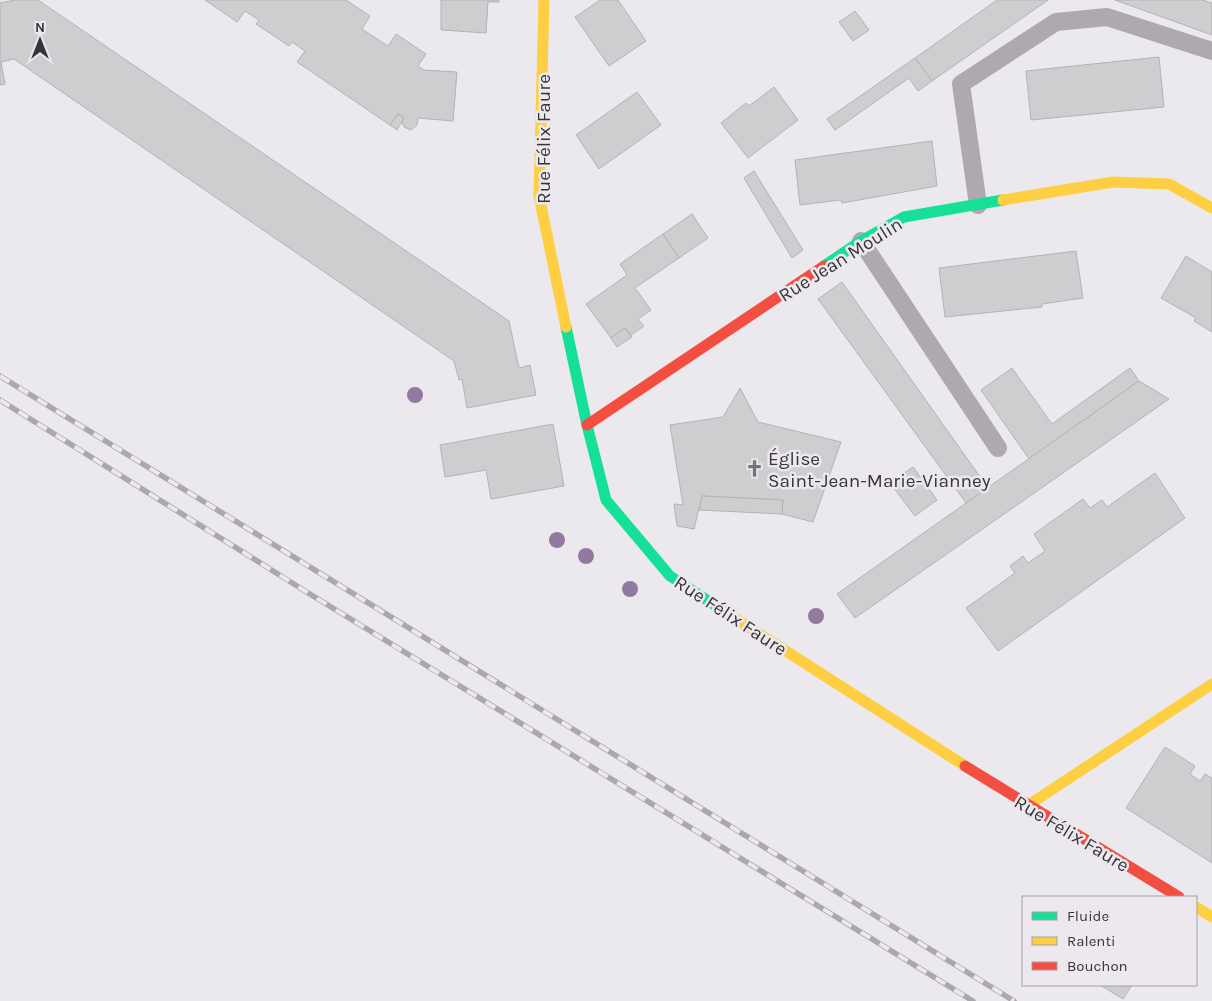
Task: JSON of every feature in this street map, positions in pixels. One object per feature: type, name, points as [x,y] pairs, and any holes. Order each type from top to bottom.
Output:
[{"type":"street","name":"Rue Félix Faure","points":[[544,0],[539,196],[587,425],[606,500],[670,576],[1027,806],[1177,896]]},
{"type":"street","name":"Rue Jean Moulin","points":[[587,425],[861,241],[904,217],[1113,182],[1169,184],[1212,208]]},
{"type":"street","points":[[1027,806],[1212,684]]},
{"type":"street","points":[[1197,908],[1212,917]]},
{"type":"lane","points":[[978,205],[961,84],[1040,32],[1056,22],[1107,17],[1212,51]]},
{"type":"lane","points":[[861,241],[998,448]]},
{"type":"building","points":[[15,0],[38,0],[509,321],[519,368],[530,365],[536,395],[467,408],[462,379],[459,380],[454,361],[14,59],[1,62],[5,84],[0,85],[0,3]]},
{"type":"building","points":[[205,0],[346,0],[370,16],[362,29],[388,46],[396,34],[426,54],[418,66],[424,70],[457,72],[453,121],[418,118],[417,125],[411,130],[404,127],[402,122],[404,118],[398,114],[390,125],[297,62],[305,51],[292,42],[289,46],[256,24],[259,20],[245,11],[237,22]]},
{"type":"building","points":[[441,0],[499,0],[499,2],[488,2],[486,33],[441,30]]},
{"type":"building","points":[[600,0],[618,0],[646,41],[609,66],[575,17]]},
{"type":"building","points":[[997,0],[1048,0],[932,81],[915,58]]},
{"type":"building","points":[[1115,0],[1203,0],[1212,3],[1212,35]]},
{"type":"building","points":[[855,11],[869,30],[853,41],[839,22]]},
{"type":"building","points":[[1159,57],[1164,107],[1031,120],[1026,71]]},
{"type":"building","points":[[915,58],[932,81],[918,91],[909,78],[835,130],[827,119]]},
{"type":"building","points":[[774,87],[798,120],[748,158],[721,123],[746,103],[749,106]]},
{"type":"building","points":[[637,92],[661,125],[599,169],[576,135]]},
{"type":"building","points":[[398,114],[404,118],[397,130],[390,125]]},
{"type":"building","points":[[932,141],[937,186],[842,203],[841,200],[800,205],[795,160]]},
{"type":"building","points":[[754,171],[803,250],[792,258],[744,178]]},
{"type":"building","points":[[692,214],[708,238],[679,258],[663,234]]},
{"type":"building","points":[[663,234],[679,258],[635,288],[651,310],[638,319],[644,326],[631,335],[625,328],[611,338],[586,304],[627,275],[620,264]]},
{"type":"building","points":[[1076,251],[1083,298],[1042,304],[1042,307],[945,317],[939,268]]},
{"type":"building","points":[[1186,256],[1212,272],[1212,332],[1194,321],[1196,318],[1161,298]]},
{"type":"building","points":[[842,282],[988,488],[966,503],[818,299]]},
{"type":"building","points":[[625,328],[632,337],[617,347],[611,338]]},
{"type":"building","points":[[1012,368],[1052,424],[1130,368],[1139,381],[1029,459],[981,390]]},
{"type":"building","points":[[1139,381],[1169,399],[855,618],[837,594]]},
{"type":"building","name":"Église Saint-Jean-Marie-Vianney","points":[[740,388],[758,422],[841,442],[813,522],[782,514],[783,500],[702,496],[694,529],[677,526],[674,504],[683,505],[670,425],[723,417]]},
{"type":"building","points":[[553,424],[564,486],[491,499],[486,470],[445,477],[440,445]]},
{"type":"building","points":[[913,467],[937,500],[915,516],[890,483]]},
{"type":"building","points":[[1155,473],[1185,518],[998,651],[966,608],[1015,573],[1010,566],[1023,556],[1028,563],[1045,551],[1034,534],[1083,499],[1090,508],[1102,500],[1107,507]]},
{"type":"building","points":[[702,496],[783,500],[782,514],[699,510]]},
{"type":"building","points":[[1165,747],[1195,766],[1190,774],[1200,781],[1205,774],[1212,778],[1212,863],[1126,808]]},
{"type":"building","points":[[1102,986],[1131,986],[1123,999]]},
{"type":"railway","points":[[0,376],[1014,1001]]},
{"type":"railway","points":[[0,400],[305,591],[973,1001]]},
{"type":"traffic: fast","points":[[824,266],[861,241],[904,217],[1003,200]]},
{"type":"traffic: fast","points":[[566,327],[587,425],[606,500],[670,576],[733,617]]},
{"type":"traffic: slow","points":[[544,0],[539,196],[566,327]]},
{"type":"traffic: slow","points":[[1003,200],[1113,182],[1169,184],[1212,208]]},
{"type":"traffic: slow","points":[[733,617],[965,766]]},
{"type":"traffic: slow","points":[[1027,806],[1212,684]]},
{"type":"traffic: slow","points":[[1197,908],[1212,917]]},
{"type":"traffic: jam","points":[[587,425],[824,266]]},
{"type":"traffic: jam","points":[[965,766],[1177,896]]},
{"type":"place","name":"Église Saint-Jean-Marie-Vianney","points":[[754,469]]}]
